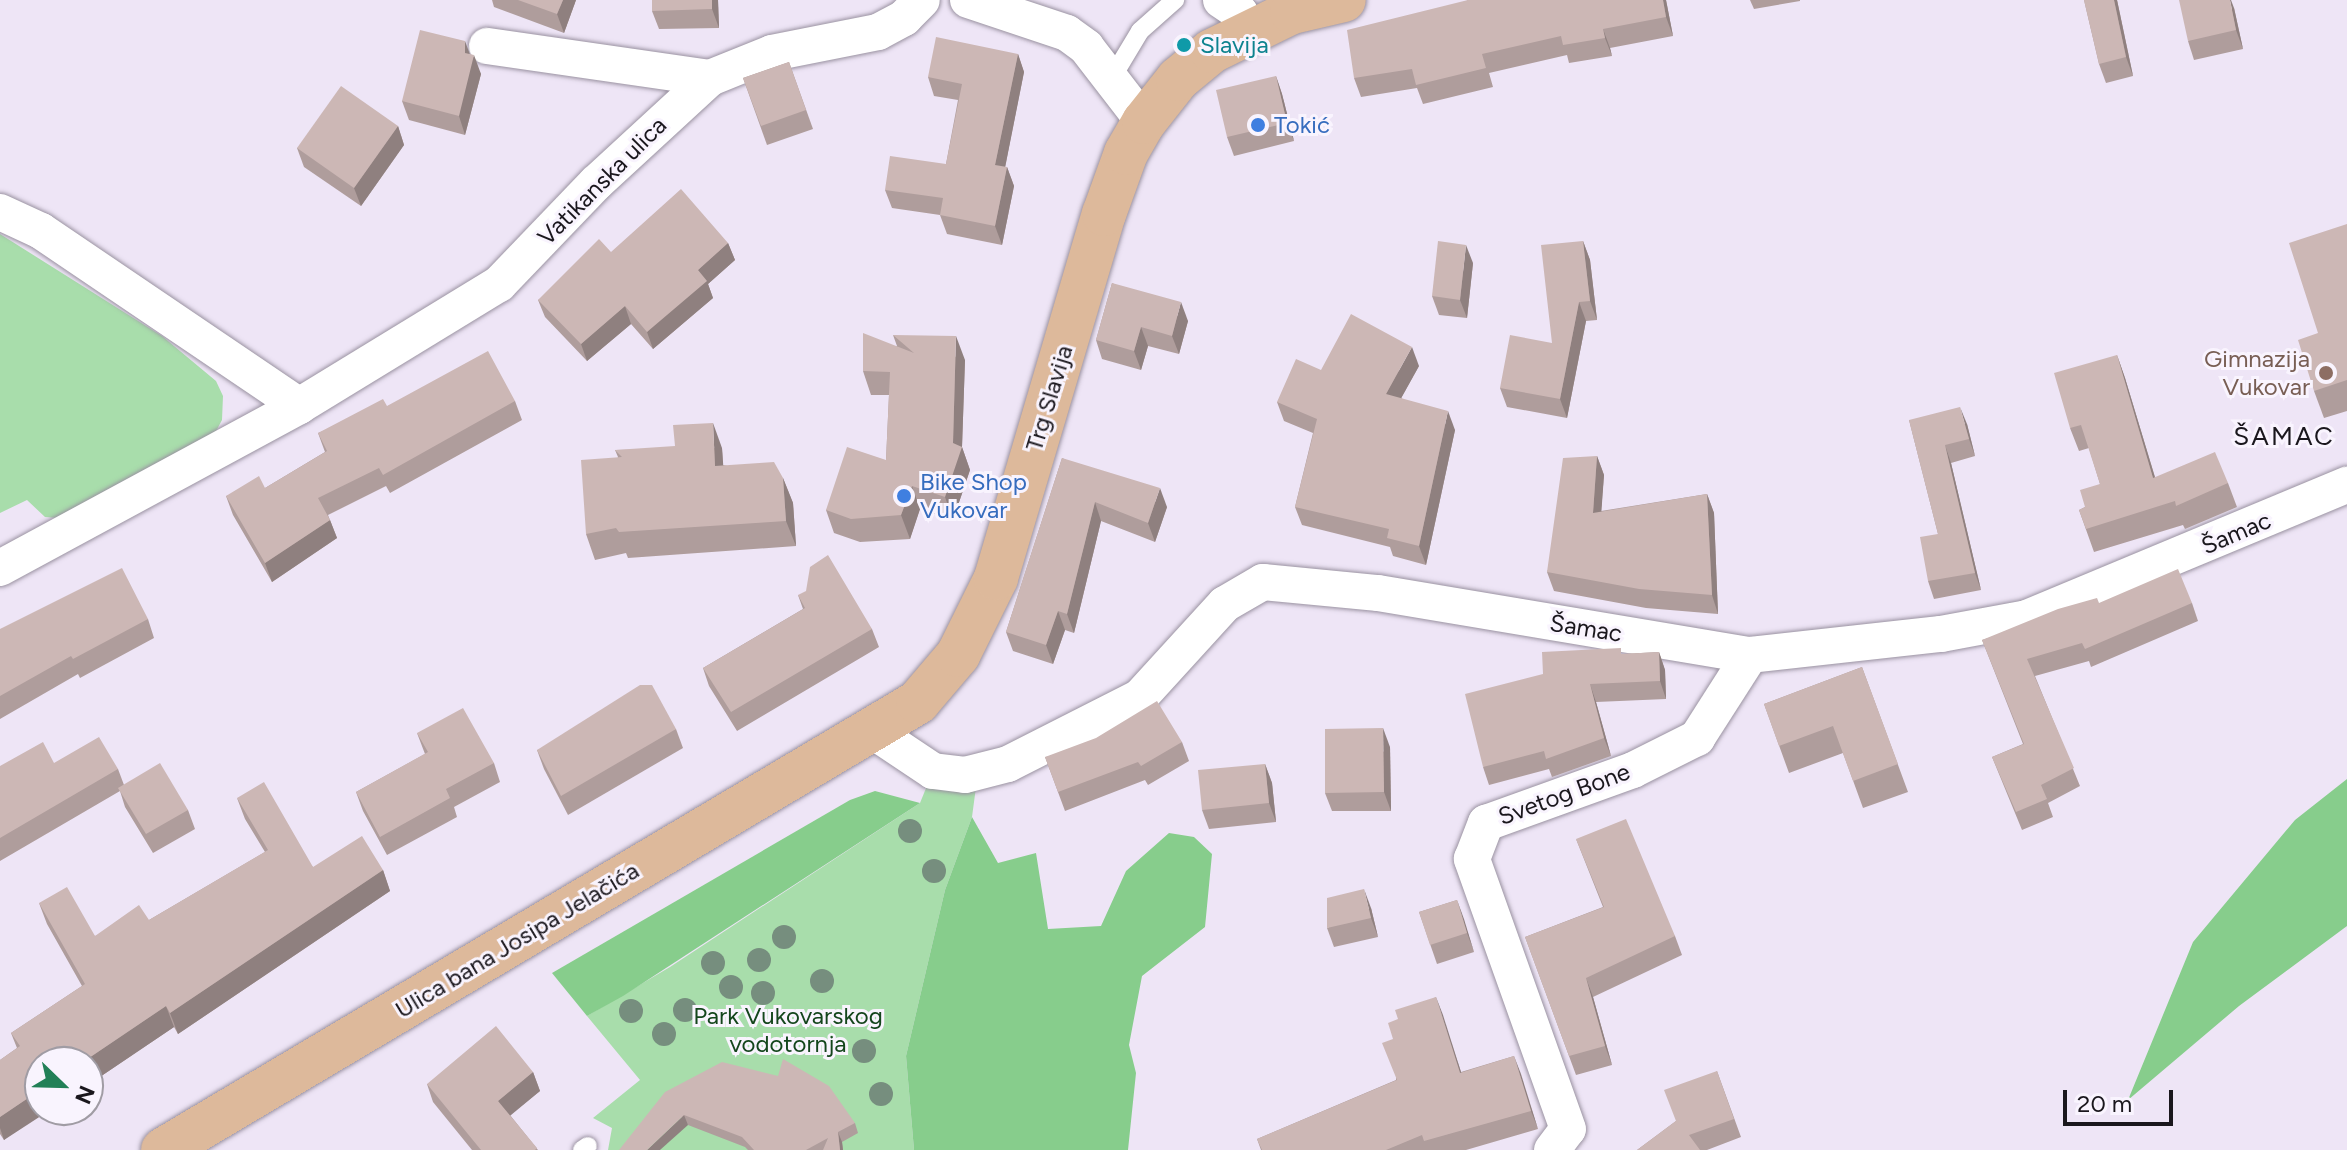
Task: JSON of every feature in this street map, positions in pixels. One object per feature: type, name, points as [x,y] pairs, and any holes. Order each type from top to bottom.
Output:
[{"type":"main road","name":"Trg Slavija","points":[[873,731],[918,702],[958,655],[996,578],[1104,214],[1126,153],[1144,122],[1178,79],[1212,51],[1236,14],[1344,0]]},
{"type":"main road","name":"Ulica bana Josipa Jelačića","points":[[167,1149],[873,731]]},
{"type":"street","name":"Vatikanska ulica","points":[[0,568],[299,406],[499,284],[596,183],[710,78],[772,53],[878,32],[922,0]]},
{"type":"street","points":[[968,0],[1067,33],[1086,47],[1144,122]]},
{"type":"street","points":[[487,46],[710,78]]},
{"type":"street","points":[[0,212],[41,231],[299,406]]},
{"type":"street","name":"Šamac","points":[[873,731],[933,771],[965,775],[1008,764],[1140,697],[1225,604],[1263,582],[1378,593],[1750,655],[1941,634],[2027,618],[2347,485]]},
{"type":"street","name":"Svetog Bone","points":[[1552,1150],[1568,1129],[1472,859],[1486,823],[1633,770],[1697,738],[1750,655]]},
{"type":"lane","points":[[1110,81],[1140,31],[1175,0]]},
{"type":"green space","points":[[0,234],[162,336],[216,381],[223,396],[222,420],[214,435],[58,518],[45,517],[27,500],[0,513]]},
{"type":"green space","name":"Park Vukovarskog vodotornja","points":[[933,771],[978,772],[972,817],[945,890],[906,1056],[914,1150],[608,1150],[612,1128],[593,1118],[640,1080],[587,1016],[670,967],[920,803]]},
{"type":"green space","points":[[2347,779],[2347,926],[2239,1006],[2128,1100],[2193,942],[2295,820]]},
{"type":"green space","points":[[875,791],[920,803],[623,996],[587,1016],[552,973],[850,800]]},
{"type":"green space","points":[[972,817],[998,863],[1036,853],[1048,929],[1101,926],[1126,871],[1169,833],[1194,837],[1212,854],[1205,927],[1142,976],[1129,1045],[1136,1073],[1128,1150],[914,1150],[906,1056],[945,890]]},
{"type":"building","points":[[518,0],[563,0],[557,14]]},
{"type":"building","points":[[652,0],[712,0],[712,9],[652,11]]},
{"type":"building","points":[[1468,0],[1663,0],[1666,17],[1603,29],[1605,38],[1563,45],[1561,36],[1482,54],[1486,68],[1416,85],[1412,69],[1354,78],[1347,30]]},
{"type":"building","points":[[2084,0],[2114,0],[2126,57],[2099,64]]},
{"type":"building","points":[[2179,0],[2230,0],[2236,30],[2188,41]]},
{"type":"building","points":[[420,30],[465,41],[465,53],[474,55],[459,116],[402,101]]},
{"type":"building","points":[[936,37],[1018,54],[995,165],[1007,167],[995,226],[940,215],[943,198],[885,190],[890,156],[946,164],[962,84],[928,77]]},
{"type":"building","points":[[789,62],[806,110],[761,126],[743,78]]},
{"type":"building","points":[[1276,76],[1287,123],[1227,137],[1216,90]]},
{"type":"building","points":[[341,86],[398,126],[354,188],[297,148]]},
{"type":"building","points":[[681,189],[728,243],[698,270],[707,281],[647,332],[625,306],[581,344],[538,300],[599,239],[611,252]]},
{"type":"building","points":[[2347,224],[2347,380],[2314,391],[2298,340],[2318,333],[2289,243]]},
{"type":"building","points":[[1438,241],[1466,245],[1460,300],[1432,296]]},
{"type":"building","points":[[1583,241],[1590,301],[1579,302],[1560,399],[1500,388],[1510,335],[1552,343],[1541,245]]},
{"type":"building","points":[[1112,283],[1181,302],[1172,336],[1141,327],[1134,351],[1096,340]]},
{"type":"building","points":[[1351,314],[1412,347],[1386,394],[1448,411],[1419,546],[1387,538],[1389,529],[1295,507],[1317,419],[1277,402],[1296,359],[1321,370]]},
{"type":"building","points":[[863,333],[914,353],[893,335],[956,336],[953,443],[962,447],[945,497],[912,486],[901,515],[851,519],[826,510],[847,447],[886,460],[890,372],[863,371]]},
{"type":"building","points":[[488,351],[515,401],[383,475],[379,468],[318,498],[330,520],[265,563],[226,496],[259,476],[265,488],[327,451],[318,433],[383,399],[387,406]]},
{"type":"building","points":[[2117,355],[2153,478],[2215,452],[2228,483],[2176,506],[2175,501],[2086,529],[2079,510],[2085,507],[2080,490],[2100,484],[2081,425],[2070,428],[2054,373]]},
{"type":"building","points":[[1960,407],[1969,439],[1945,445],[1975,573],[1928,581],[1920,537],[1938,534],[1909,420]]},
{"type":"building","points":[[713,423],[715,466],[774,462],[783,478],[786,521],[619,532],[616,528],[586,534],[581,460],[622,457],[615,450],[675,446],[673,425]]},
{"type":"building","points":[[1597,456],[1593,513],[1707,494],[1712,595],[1639,589],[1547,572],[1563,458]]},
{"type":"building","points":[[1062,458],[1160,488],[1148,523],[1095,502],[1067,614],[1058,611],[1046,645],[1006,632]]},
{"type":"building","points":[[828,555],[872,629],[731,712],[703,668],[805,608],[798,595],[806,591],[810,567]]},
{"type":"building","points":[[122,568],[148,619],[73,659],[71,656],[0,696],[0,629]]},
{"type":"building","points":[[2178,569],[2192,603],[2085,649],[2082,643],[2027,659],[2074,768],[2041,785],[2047,799],[2016,812],[1992,757],[2024,744],[1982,640],[2058,609],[2097,598],[2099,603]]},
{"type":"building","points":[[1621,648],[1621,654],[1659,652],[1660,681],[1590,684],[1604,738],[1546,759],[1544,751],[1483,767],[1465,694],[1543,674],[1542,652]]},
{"type":"building","points":[[1862,667],[1898,764],[1853,781],[1833,726],[1779,746],[1764,704]]},
{"type":"building","points":[[640,685],[652,685],[676,729],[561,796],[537,750]]},
{"type":"building","points":[[1157,701],[1182,742],[1141,766],[1138,762],[1058,792],[1045,757],[1096,738]]},
{"type":"building","points":[[463,708],[494,763],[446,789],[450,798],[380,837],[356,792],[428,752],[417,733]]},
{"type":"building","points":[[1383,728],[1384,792],[1325,793],[1325,729]]},
{"type":"building","points":[[99,737],[118,769],[0,838],[0,766],[43,742],[54,763]]},
{"type":"building","points":[[160,763],[188,810],[146,834],[118,788]]},
{"type":"building","points":[[1265,764],[1269,803],[1202,810],[1198,770]]},
{"type":"building","points":[[264,782],[313,867],[362,836],[383,870],[170,1013],[166,1006],[104,1048],[24,1046],[24,1101],[0,1117],[0,1060],[20,1046],[11,1033],[85,984],[39,903],[67,887],[95,936],[139,905],[149,920],[268,850],[237,798]]},
{"type":"building","points":[[1626,819],[1675,936],[1586,978],[1605,1046],[1569,1056],[1525,937],[1604,907],[1576,839]]},
{"type":"building","points":[[1364,889],[1371,918],[1327,928],[1327,898]]},
{"type":"building","points":[[1457,900],[1467,933],[1430,945],[1419,912]]},
{"type":"building","points":[[1436,997],[1460,1073],[1514,1056],[1531,1111],[1424,1141],[1422,1135],[1386,1150],[1262,1150],[1257,1139],[1397,1080],[1382,1043],[1393,1039],[1388,1023],[1398,1019],[1395,1010]]},
{"type":"building","points":[[496,1026],[533,1072],[498,1101],[537,1148],[535,1150],[481,1150],[427,1084]]},
{"type":"building","points":[[783,1059],[829,1086],[855,1123],[838,1132],[840,1150],[823,1150],[828,1138],[806,1150],[754,1150],[742,1137],[684,1115],[647,1150],[619,1150],[665,1092],[722,1062],[778,1076]]},
{"type":"building","points":[[1717,1071],[1734,1119],[1689,1135],[1700,1150],[1637,1150],[1676,1121],[1664,1090]]},
{"type":"place","name":"Slavija","points":[[1184,45]]},
{"type":"place","name":"Tokić","points":[[1258,125]]},
{"type":"place","name":"Gimnazija Vukovar","points":[[2326,373]]},
{"type":"place","name":"Bike Shop Vukovar","points":[[904,496]]},
{"type":"district","name":"ŠAMAC","points":[[2284,437]]}]
